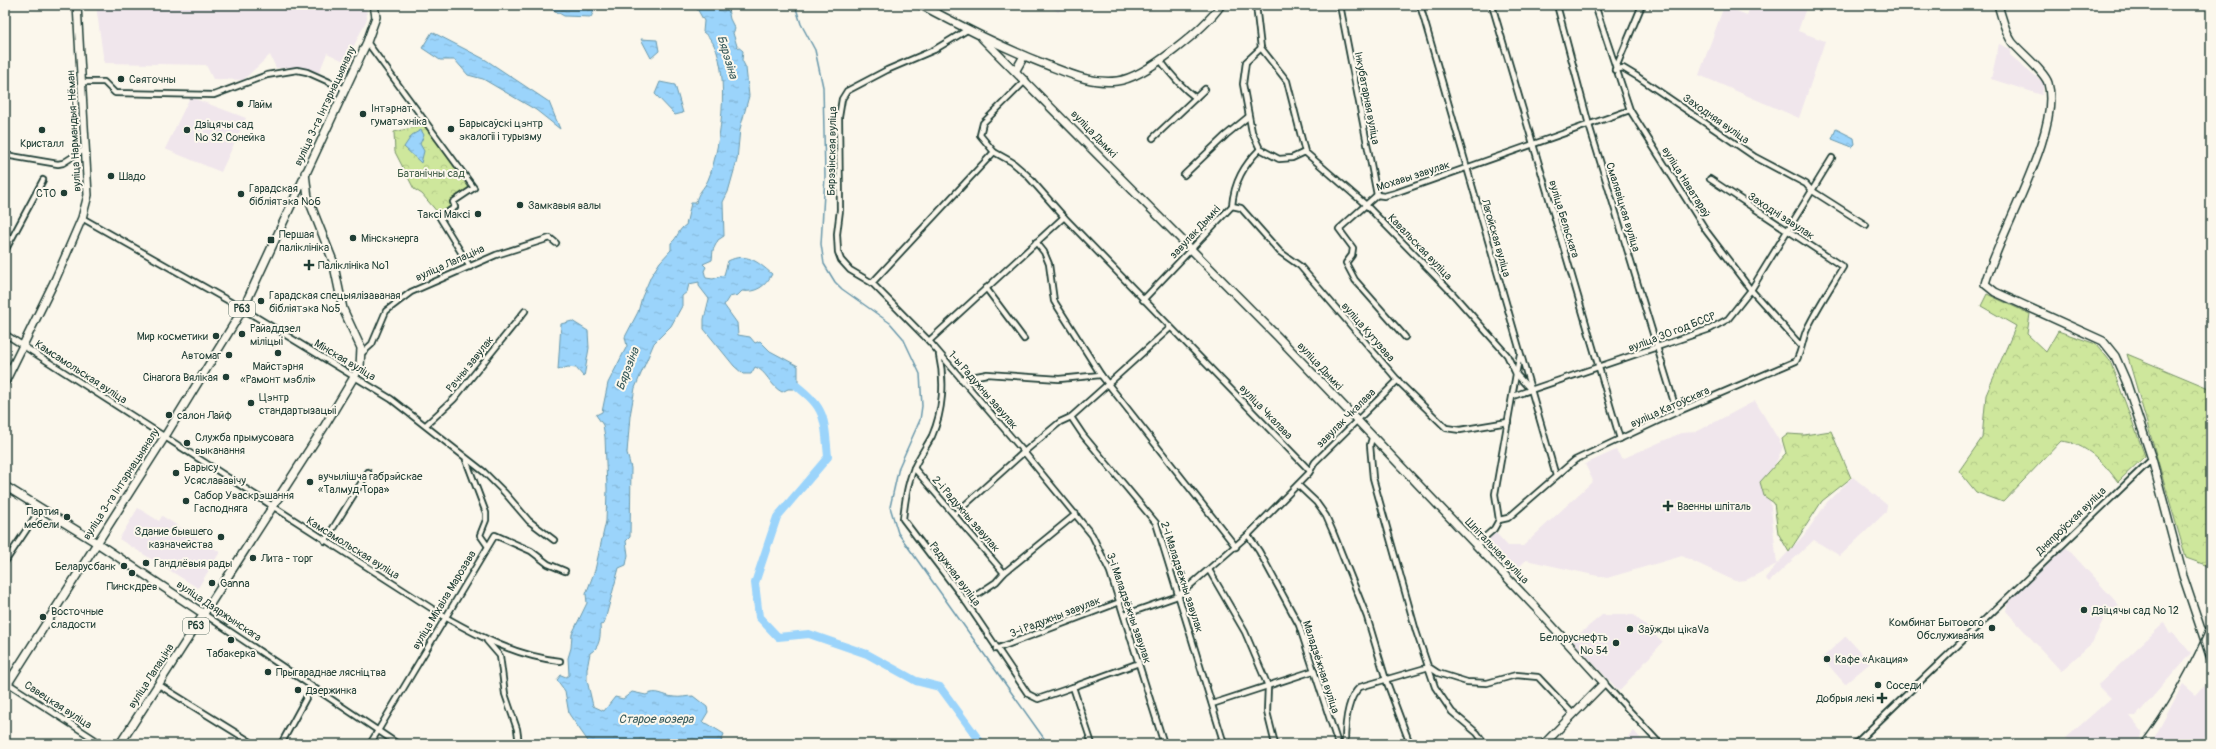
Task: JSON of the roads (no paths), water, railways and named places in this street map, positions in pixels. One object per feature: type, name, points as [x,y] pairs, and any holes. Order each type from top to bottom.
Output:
[{"type":"main road","name":"вуліца Нармандыя-Нёман","points":[[5,382],[24,346],[82,218],[88,195],[77,5]]},
{"type":"main road","name":"вуліца 3-га Інтэрнацыяналу","points":[[6,685],[164,438],[243,309],[292,200],[367,42],[376,17],[374,5]]},
{"type":"main road","points":[[921,5],[982,38],[1024,56],[1083,79],[1107,81],[1126,79],[1139,74],[1160,60],[1205,23],[1221,5]]},
{"type":"main road","points":[[1998,5],[2011,41],[2048,80],[2051,94],[2046,125],[2032,167],[1986,284],[1995,292],[2103,341],[2115,356],[2126,381],[2152,459],[2183,576],[2211,659]]},
{"type":"main road","name":"вуліца Дымкі","points":[[982,38],[1026,80],[1191,248],[1372,438]]},
{"type":"main road","points":[[1016,70],[1024,56]]},
{"type":"main road","points":[[305,173],[308,198],[333,261],[343,309],[362,354]]},
{"type":"main road","points":[[292,200],[299,196],[308,198]]},
{"type":"main road","name":"вуліца Лапаціна","points":[[120,744],[356,376],[360,367],[362,354]]},
{"type":"main road","name":"Шпітальная вуліца","points":[[1372,438],[1476,544],[1604,683]]},
{"type":"main road","name":"вуліца Дзяржынскага","points":[[5,486],[97,543],[204,614]]},
{"type":"main road","points":[[1544,744],[1604,683]]},
{"type":"street","points":[[1256,5],[1260,48],[1287,81],[1305,152],[1292,158],[1279,159],[1260,149],[1250,126],[1248,118],[1248,104],[1243,84],[1246,62],[1260,48]]},
{"type":"street","name":"Інкубатарная вуліца","points":[[1340,5],[1377,195]]},
{"type":"street","name":"Лагойская вуліца","points":[[1420,5],[1556,476]]},
{"type":"street","name":"вуліца Бельскага","points":[[1492,5],[1532,145],[1620,439]]},
{"type":"street","name":"Смалявіцкая вуліца","points":[[1558,5],[1589,125],[1677,412]]},
{"type":"street","name":"вуліца Наватараў","points":[[1595,5],[1615,70],[1630,110],[1707,232],[1751,290],[1801,346]]},
{"type":"street","points":[[1615,70],[1642,5]]},
{"type":"street","name":"Бярэзінская вуліца","points":[[928,341],[872,283],[850,270],[841,260],[838,252],[837,234],[840,210],[839,118],[842,99],[847,91],[887,70],[934,50],[967,30]]},
{"type":"street","points":[[367,42],[474,188],[453,202],[455,207],[440,218],[470,267]]},
{"type":"street","points":[[1160,60],[1172,78],[1183,89],[1196,98]]},
{"type":"street","name":"Заходняя вуліца","points":[[1615,70],[1623,68],[1755,158],[1806,184],[1811,190],[1866,225]]},
{"type":"street","points":[[82,82],[104,82],[116,93],[214,95],[267,75],[297,70],[307,72],[345,89]]},
{"type":"street","points":[[872,283],[994,152],[980,135],[981,127],[1026,80]]},
{"type":"street","points":[[1153,138],[1205,89]]},
{"type":"street","name":"Мохавы завулак","points":[[1405,337],[1355,280],[1346,263],[1352,255],[1353,248],[1339,229],[1377,195],[1390,194],[1630,110]]},
{"type":"street","points":[[1184,175],[1226,135],[1248,118]]},
{"type":"street","points":[[5,155],[58,164],[63,163],[85,149]]},
{"type":"street","name":"завулак Дымкі","points":[[1143,300],[1232,206],[1233,195],[1243,168],[1260,149]]},
{"type":"street","name":"вуліца Чкалава","points":[[994,152],[1012,162],[1028,174],[1064,217],[1143,300],[1310,470]]},
{"type":"street","name":"Кавальская вуліца","points":[[1305,152],[1366,205],[1452,293],[1507,355],[1516,374],[1531,391]]},
{"type":"street","name":"вуліца 30 год БССР","points":[[1513,396],[1710,329],[1728,319],[1751,290],[1832,158]]},
{"type":"street","name":"Заходні завулак","points":[[1710,179],[1843,267]]},
{"type":"street","points":[[5,251],[43,180]]},
{"type":"street","name":"вуліца Кутузава","points":[[1232,206],[1241,208],[1280,252],[1300,266],[1398,380],[1446,428],[1460,430],[1508,422]]},
{"type":"street","points":[[928,341],[1064,217]]},
{"type":"street","name":"Мінская вуліца","points":[[82,218],[243,309],[356,376],[391,399],[426,425],[466,460],[484,472],[506,493],[528,521],[554,540]]},
{"type":"street","name":"вуліца Лапаціна","points":[[362,354],[372,344],[382,318],[392,305],[411,292],[496,255],[550,238],[556,243]]},
{"type":"street","points":[[1036,242],[1044,252],[1049,264],[1054,300],[1101,375],[1236,547]]},
{"type":"street","name":"вуліца Катоўскага","points":[[1476,544],[1494,529],[1499,520],[1508,518],[1575,460],[1677,412],[1796,361],[1807,329],[1843,267]]},
{"type":"street","points":[[986,288],[1024,339]]},
{"type":"street","name":"Рачны завулак","points":[[426,425],[454,399],[525,311]]},
{"type":"street","points":[[955,514],[1024,452],[1060,422],[1071,417],[1170,328]]},
{"type":"street","name":"Камсамольская вуліца","points":[[5,334],[272,508],[444,617],[487,641],[524,655],[560,661]]},
{"type":"street","name":"1-ы Радужны завулак","points":[[928,341],[1024,452]]},
{"type":"street","points":[[1499,520],[1495,494],[1520,352]]},
{"type":"street","name":"Радужная вуліца","points":[[939,353],[942,385],[941,405],[932,435],[914,468],[905,498],[903,519],[966,602],[996,649],[1028,694],[1038,700],[1073,687]]},
{"type":"street","points":[[961,379],[987,374],[1052,378],[1101,375]]},
{"type":"street","name":"завулак Чкалава","points":[[1310,470],[1315,462],[1398,380]]},
{"type":"street","name":"2-і Маладзёжны завулак","points":[[1071,417],[1083,435],[1156,523],[1224,744]]},
{"type":"street","points":[[1372,438],[1370,445],[1373,478],[1416,632],[1435,687],[1441,698],[1452,712],[1477,733],[1485,744]]},
{"type":"street","name":"3-і Маладзёжны завулак","points":[[1024,452],[1092,534],[1101,550],[1120,602],[1164,744]]},
{"type":"street","name":"Дняпроўская вуліца","points":[[1856,744],[2152,459]]},
{"type":"street","points":[[466,460],[486,513],[486,520],[480,535],[487,545]]},
{"type":"street","name":"2-і Радужны завулак","points":[[914,468],[1004,573]]},
{"type":"street","points":[[1124,615],[1178,596],[1236,547],[1298,485],[1310,470]]},
{"type":"street","points":[[325,541],[368,472]]},
{"type":"street","points":[[1298,485],[1316,502],[1328,521],[1367,617],[1386,680],[1410,744]]},
{"type":"street","points":[[5,562],[41,508]]},
{"type":"street","points":[[966,602],[996,582],[1004,573],[1076,514]]},
{"type":"street","name":"вуліца Міхаіла Марозава","points":[[370,744],[487,545],[497,534],[530,551],[548,564],[565,571]]},
{"type":"street","name":"Маладзёжная вуліца","points":[[1248,535],[1259,550],[1299,624],[1313,671],[1338,744]]},
{"type":"street","points":[[1209,570],[1245,632],[1268,686],[1267,712],[1275,744]]},
{"type":"street","name":"3-і Радужны завулак","points":[[996,649],[1120,602]]},
{"type":"street","name":"вуліца Дзяржынскага","points":[[204,614],[398,744]]},
{"type":"street","points":[[487,641],[500,656],[505,694],[517,729],[519,744]]},
{"type":"street","points":[[1092,744],[1073,687],[1139,663]]},
{"type":"street","points":[[1345,744],[1345,728],[1354,692],[1360,687],[1429,666]]},
{"type":"street","points":[[1429,666],[1438,673],[1467,682],[1487,683],[1516,675],[1538,677],[1573,714]]},
{"type":"street","points":[[1212,704],[1313,671]]},
{"type":"street","name":"Шпітальная вуліца","points":[[1604,683],[1660,744]]},
{"type":"street","points":[[159,684],[254,744]]},
{"type":"street","name":"Савецкая вуліца","points":[[6,685],[102,744]]},
{"type":"street","points":[[281,744],[312,687]]},
{"type":"water","points":[[557,5],[593,5],[594,11],[591,17],[564,16],[550,8]]},
{"type":"water","points":[[695,5],[727,5],[730,19],[735,29],[733,33],[737,46],[743,51],[742,60],[746,68],[749,96],[740,129],[737,160],[728,192],[723,202],[724,236],[718,240],[713,250],[712,260],[703,264],[706,267],[704,271],[706,278],[713,279],[724,275],[728,261],[740,257],[751,259],[772,274],[767,282],[760,288],[752,291],[742,291],[738,295],[729,297],[724,305],[737,323],[738,335],[750,337],[755,343],[760,341],[770,351],[798,366],[798,384],[794,389],[788,389],[782,392],[778,390],[759,369],[755,367],[751,374],[743,374],[734,366],[704,329],[704,319],[709,299],[699,286],[699,282],[689,284],[687,292],[682,296],[682,306],[671,326],[654,343],[635,388],[630,416],[627,453],[631,468],[630,537],[626,541],[628,555],[626,565],[619,568],[604,624],[600,625],[598,645],[590,653],[587,669],[587,680],[593,706],[604,711],[615,697],[623,699],[632,692],[646,695],[650,693],[657,693],[676,697],[693,696],[707,707],[708,712],[702,722],[724,734],[720,744],[590,744],[569,714],[565,691],[557,680],[561,675],[566,677],[569,675],[568,658],[571,648],[572,634],[587,603],[586,594],[595,570],[606,521],[607,489],[605,437],[603,425],[596,415],[602,412],[608,383],[627,346],[625,337],[638,312],[642,297],[651,276],[660,262],[671,250],[671,243],[681,229],[686,225],[691,203],[696,203],[698,196],[708,180],[713,166],[721,125],[722,80],[719,59],[713,43],[703,32],[704,21]]},
{"type":"water","points":[[432,32],[486,60],[549,102],[560,129],[536,110],[483,79],[468,75],[455,60],[440,60],[422,48]]},
{"type":"water","points":[[641,39],[657,40],[659,51],[651,58]]},
{"type":"water","points":[[660,82],[675,85],[683,113],[675,115],[655,94]]},
{"type":"water","points":[[1836,129],[1854,138],[1855,144],[1852,147],[1832,139]]},
{"type":"water","points":[[421,130],[424,135],[420,144],[424,151],[421,163],[404,147],[412,135]]},
{"type":"water","points":[[572,321],[588,331],[589,348],[584,377],[576,368],[568,367],[558,370],[561,324]]},
{"type":"waterway","points":[[795,5],[801,24],[815,50],[823,87],[825,176],[821,244],[824,264],[835,282],[842,289],[890,323],[903,338],[920,374],[922,406],[920,420],[899,467],[890,507],[898,533],[1048,744]]},
{"type":"waterway","points":[[788,379],[816,404],[823,420],[828,457],[777,517],[755,583],[759,617],[778,637],[809,634],[867,654],[916,681],[940,687],[982,744]]},
{"type":"railway","points":[[2140,744],[2160,715],[2179,683],[2211,618]]},
{"type":"place","name":"Святочны","points":[[121,79]]},
{"type":"place","name":"Лайм","points":[[240,104]]},
{"type":"place","name":"Інтэрнат гуматэхніка","points":[[363,114]]},
{"type":"place","name":"Барысаўскі цэнтр экалогіі і турызму","points":[[451,129]]},
{"type":"place","name":"Кристалл","points":[[42,130]]},
{"type":"place","name":"Дзіцячы сад № 32 Сонейка","points":[[187,130]]},
{"type":"place","name":"Шадо","points":[[111,176]]},
{"type":"place","name":"СТО","points":[[64,193]]},
{"type":"place","name":"Гарадская бібліятэка №6","points":[[241,194]]},
{"type":"place","name":"Замкавыя валы","points":[[520,205]]},
{"type":"place","name":"Таксі Максі","points":[[478,214]]},
{"type":"place","name":"Мінскэнерга","points":[[353,238]]},
{"type":"place","name":"Першая паліклініка","points":[[271,240]]},
{"type":"place","name":"Паліклініка №1","points":[[309,265]]},
{"type":"place","name":"Гарадская спецыялізаваная бібліятэка №5","points":[[261,301]]},
{"type":"place","name":"Райаддзел міліцыі","points":[[242,334]]},
{"type":"place","name":"Мир косметики","points":[[216,336]]},
{"type":"place","name":"Майстэрня «Рамонт мэблі»","points":[[278,353]]},
{"type":"place","name":"Автомаг","points":[[229,355]]},
{"type":"place","name":"Сінагога Вялікая","points":[[226,377]]},
{"type":"place","name":"Цэнтр стандартызацыі","points":[[251,403]]},
{"type":"place","name":"салон Лайф","points":[[169,415]]},
{"type":"place","name":"Служба прымусовага выканання","points":[[187,443]]},
{"type":"place","name":"Барысу Усяслававічу","points":[[176,473]]},
{"type":"place","name":"вучылішча габрэйскае «Талмуд Тора»","points":[[310,482]]},
{"type":"place","name":"Сабор Уваскрэшання Гасподняга","points":[[186,501]]},
{"type":"place","name":"Ваенны шпіталь","points":[[1668,506]]},
{"type":"place","name":"Партия мебели","points":[[67,517]]},
{"type":"place","name":"Здание бывшего казначейства","points":[[221,537]]},
{"type":"place","name":"Лита - торг","points":[[253,558]]},
{"type":"place","name":"Гандлёвыя рады","points":[[146,563]]},
{"type":"place","name":"Беларусбанк","points":[[124,566]]},
{"type":"place","name":"Пинскдрев","points":[[132,573]]},
{"type":"place","name":"Ganna","points":[[212,583]]},
{"type":"place","name":"Дзіцячы сад № 12","points":[[2084,610]]},
{"type":"place","name":"Восточные сладости","points":[[43,617]]},
{"type":"place","name":"Комбинат Бытового Обслуживания","points":[[1992,628]]},
{"type":"place","name":"Заўжды цікаVа","points":[[1630,629]]},
{"type":"place","name":"Табакерка","points":[[231,640]]},
{"type":"place","name":"Белоруснефть № 54","points":[[1616,643]]},
{"type":"place","name":"Кафе «Акация»","points":[[1827,659]]},
{"type":"place","name":"Прыгараднае лясніцтва","points":[[268,672]]},
{"type":"place","name":"Соседи","points":[[1878,685]]},
{"type":"place","name":"Дзержинка","points":[[298,690]]},
{"type":"place","name":"Добрыя лекі","points":[[1882,698]]},
{"type":"water label","name":"Бярэзіна","points":[[727,57]]},
{"type":"water label","name":"Бярэзіна","points":[[628,369]]},
{"type":"water label","name":"Старое возера","points":[[656,719]]},
{"type":"park label","name":"Батанічны сад","points":[[431,173]]}]
